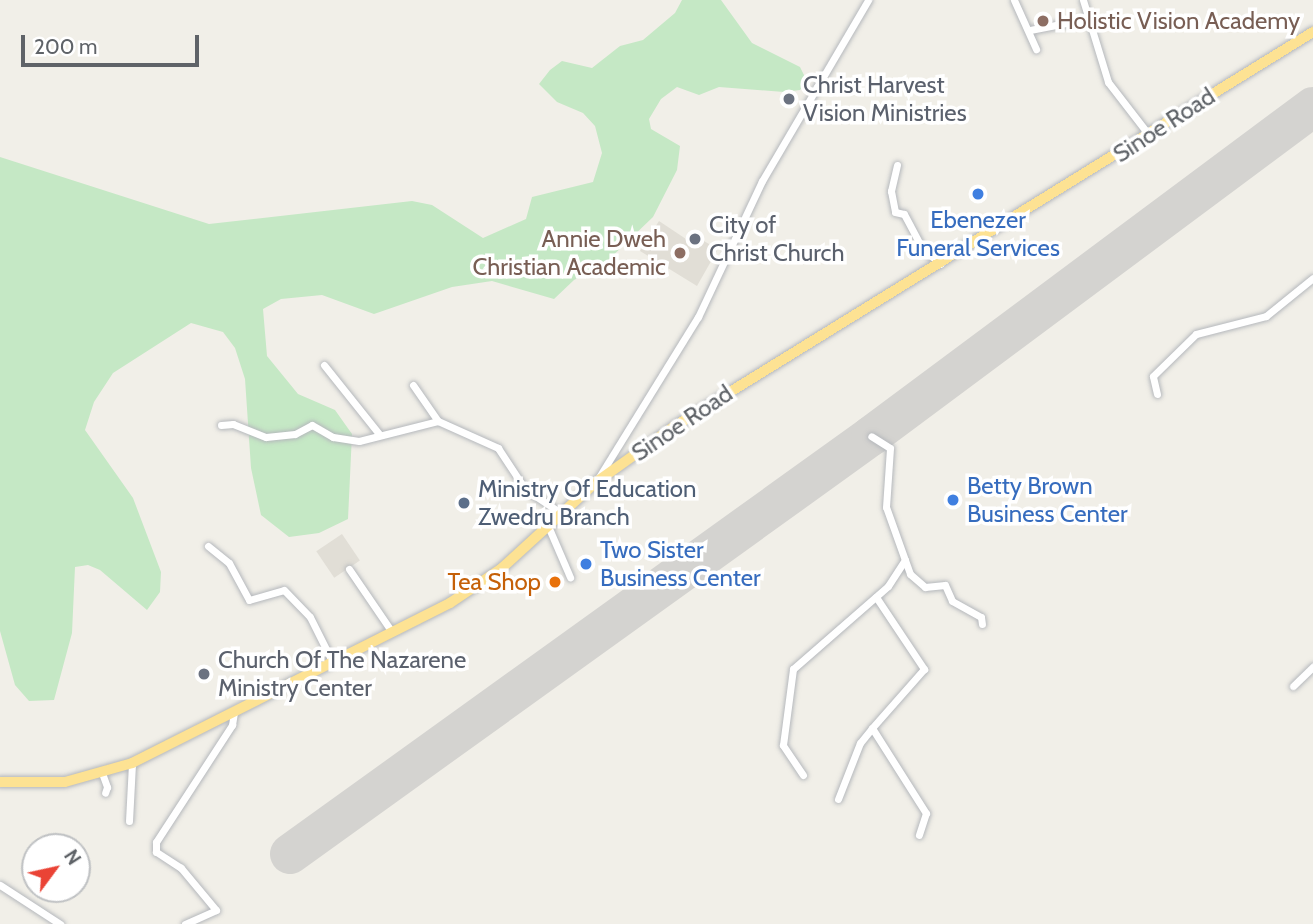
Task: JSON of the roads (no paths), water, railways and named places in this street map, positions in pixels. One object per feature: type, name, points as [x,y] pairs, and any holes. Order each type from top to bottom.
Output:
[{"type":"highway","name":"Sinoe Road","points":[[0,782],[65,782],[132,763],[333,663],[483,583],[595,483],[746,380],[941,264],[1313,32]]},
{"type":"street","points":[[595,483],[698,317],[768,170],[868,0]]},
{"type":"street","points":[[1014,0],[1030,30],[1036,50]]},
{"type":"street","points":[[1083,0],[1091,18],[1108,82],[1149,135]]},
{"type":"street","points":[[1030,30],[1091,18]]},
{"type":"street","points":[[897,165],[891,191],[895,212],[904,214],[923,249],[941,264]]},
{"type":"street","points":[[1157,394],[1153,376],[1196,334],[1266,316],[1313,278]]},
{"type":"street","points":[[324,365],[379,434]]},
{"type":"street","points":[[413,385],[438,421],[498,448],[525,489],[561,513]]},
{"type":"street","points":[[221,425],[233,424],[266,437],[295,434],[312,425],[350,440],[438,421]]},
{"type":"street","points":[[871,436],[890,448],[886,507],[910,574],[925,587],[945,585],[952,601],[981,617],[982,624]]},
{"type":"street","points":[[548,526],[570,577]]},
{"type":"street","points":[[208,546],[229,563],[249,600],[284,590],[310,617],[333,663]]},
{"type":"street","points":[[803,775],[783,745],[793,669],[876,597],[905,560]]},
{"type":"street","points":[[349,569],[392,632]]},
{"type":"street","points":[[838,799],[860,743],[924,669],[876,597]]},
{"type":"street","points":[[1293,686],[1302,673],[1313,667]]},
{"type":"street","points":[[185,924],[216,910],[181,867],[156,852],[156,842],[232,725],[234,713]]},
{"type":"street","points":[[873,728],[926,813],[919,835]]},
{"type":"street","points":[[129,821],[132,763]]},
{"type":"street","points":[[102,773],[107,787],[105,793]]},
{"type":"street","points":[[0,885],[60,924]]},
{"type":"place","name":"Holistic Vision Academy","points":[[1043,21]]},
{"type":"place","name":"Christ Harvest Vision Ministries","points":[[789,99]]},
{"type":"place","name":"Ebenezer Funeral Services","points":[[978,194]]},
{"type":"place","name":"City of Christ Church","points":[[695,239]]},
{"type":"place","name":"Annie Dweh Christian Academic","points":[[680,253]]},
{"type":"place","name":"Betty Brown Business Center","points":[[953,500]]},
{"type":"place","name":"Ministry Of Education Zwedru Branch","points":[[464,503]]},
{"type":"place","name":"Two Sister Business Center","points":[[586,564]]},
{"type":"place","name":"Tea Shop","points":[[555,582]]},
{"type":"place","name":"Church Of The Nazarene Ministry Center","points":[[204,674]]}]
